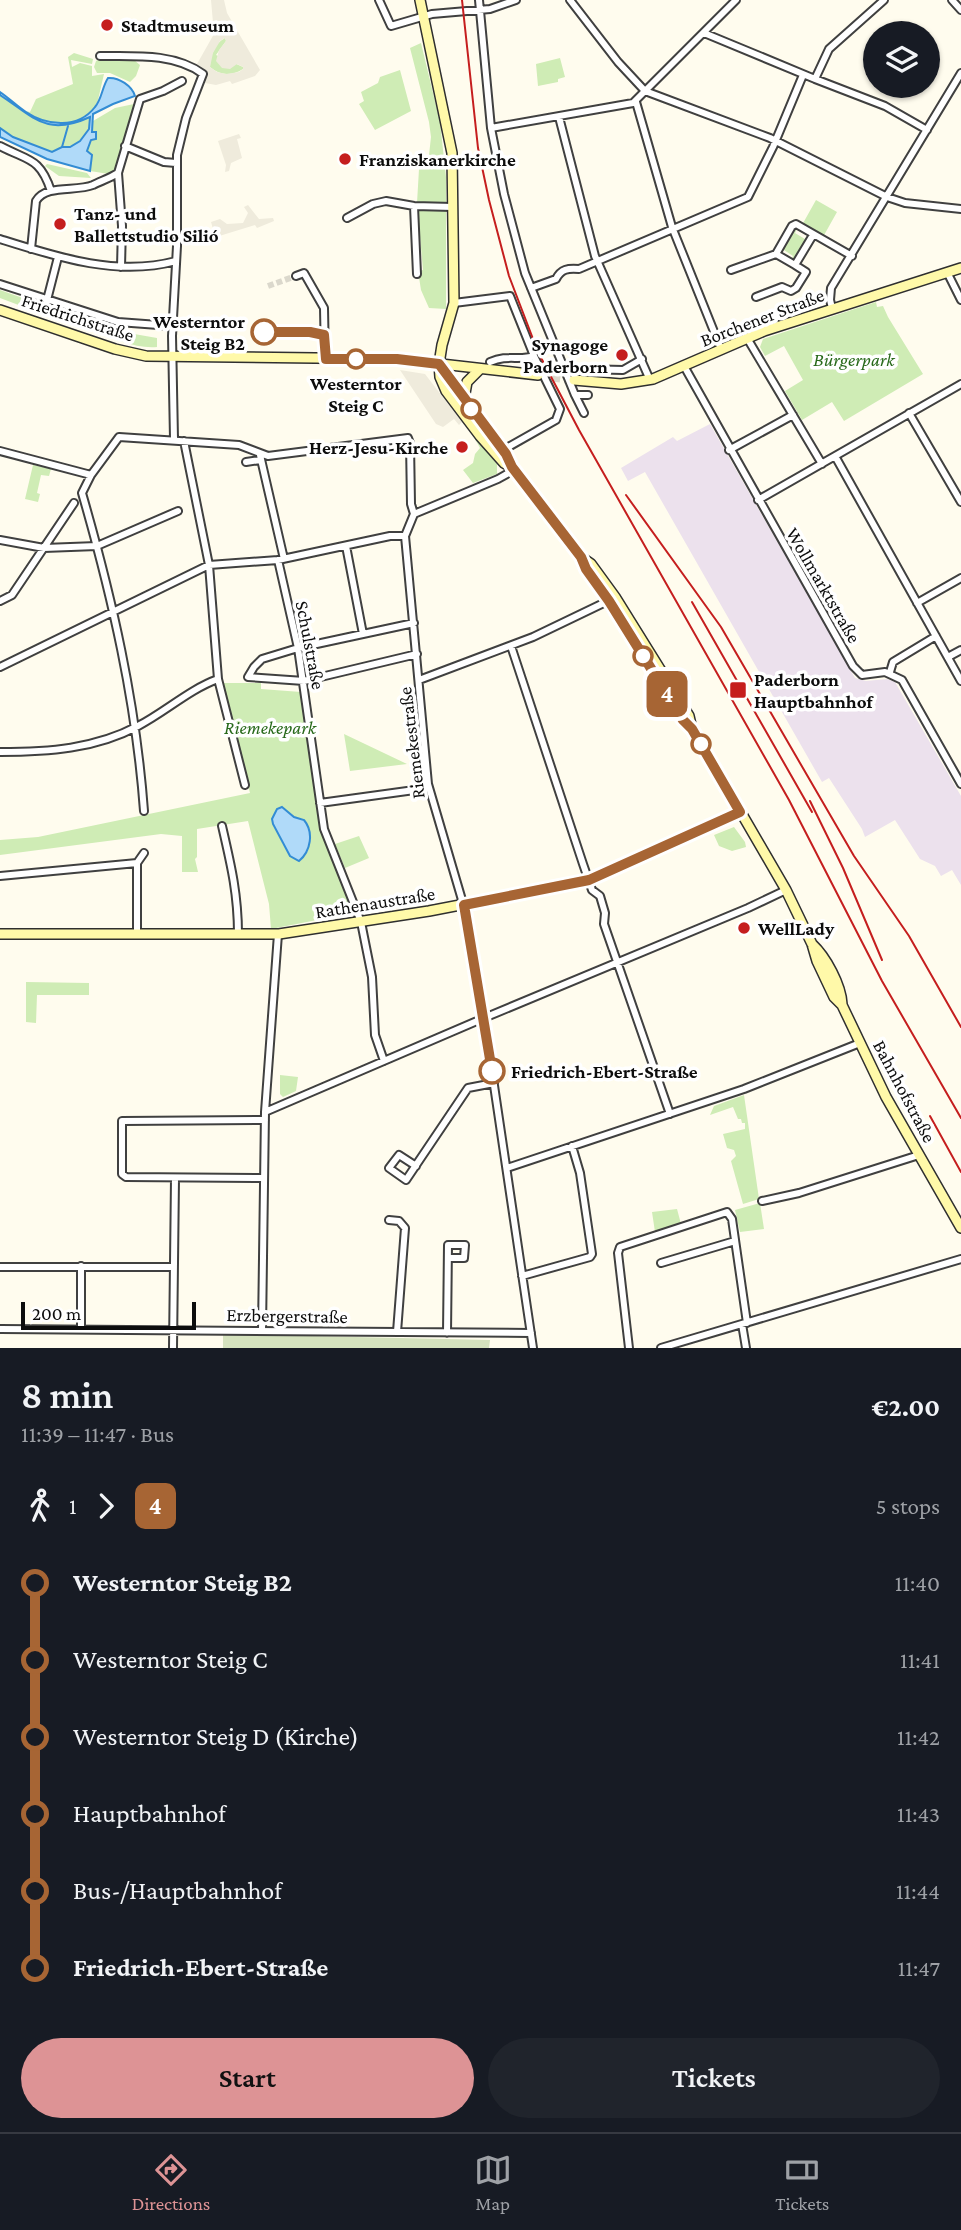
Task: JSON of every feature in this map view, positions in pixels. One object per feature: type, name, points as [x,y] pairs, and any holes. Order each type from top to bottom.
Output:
[{"type":"main road","points":[[420,0],[449,137],[453,207],[454,303],[439,364],[538,375]]},
{"type":"main road","name":"Borchener Straße","points":[[574,380],[621,384],[650,380],[747,338],[961,268]]},
{"type":"main road","name":"Friedrichstraße","points":[[0,310],[115,349],[146,356],[397,359],[439,364]]},
{"type":"main road","name":"Bahnhofstraße","points":[[439,364],[503,450],[513,469],[581,557],[586,569],[612,599],[683,720],[692,729],[786,890],[813,944],[817,961],[835,997],[842,1005],[886,1097],[961,1228]]},
{"type":"main road","name":"Bahnhofstraße","points":[[439,364],[442,384],[446,391],[492,450],[513,469]]},
{"type":"main road","points":[[464,399],[467,382],[479,370]]},
{"type":"main road","name":"Rathenaustraße","points":[[0,934],[278,934],[361,922],[589,880],[740,812]]},
{"type":"street","points":[[379,0],[391,26],[423,16],[481,11],[516,0]]},
{"type":"street","points":[[479,0],[491,128],[504,194],[531,288],[584,413]]},
{"type":"street","points":[[570,0],[618,62],[645,90],[774,140],[887,197],[905,203],[961,209]]},
{"type":"street","points":[[491,128],[628,106],[636,102],[736,0]]},
{"type":"street","points":[[531,288],[556,279],[560,272],[570,268],[579,269],[748,197],[774,140],[809,77],[829,49],[884,0]]},
{"type":"street","points":[[952,0],[961,10]]},
{"type":"street","points":[[704,33],[885,107],[927,130]]},
{"type":"street","points":[[100,56],[156,57],[187,66],[202,74],[180,139],[176,163],[176,261],[172,326],[174,439]]},
{"type":"street","points":[[832,309],[830,294],[959,78]]},
{"type":"street","points":[[121,267],[121,186],[118,173],[140,99],[182,81]]},
{"type":"street","points":[[636,102],[672,228],[721,349]]},
{"type":"street","points":[[559,117],[597,260],[650,380]]},
{"type":"street","points":[[0,146],[31,160],[41,168],[46,173],[51,191]]},
{"type":"street","points":[[125,146],[164,162],[176,163]]},
{"type":"street","points":[[32,249],[38,196],[51,191],[92,185],[118,173]]},
{"type":"street","points":[[347,218],[377,202],[453,207]]},
{"type":"street","points":[[414,206],[417,274]]},
{"type":"street","points":[[731,270],[776,254],[792,226],[796,224],[852,257]]},
{"type":"street","points":[[795,265],[813,235]]},
{"type":"street","points":[[0,239],[58,257],[121,267],[143,268],[176,261]]},
{"type":"street","points":[[756,298],[782,287],[791,291],[806,272],[776,254]]},
{"type":"street","points":[[47,300],[58,257]]},
{"type":"street","points":[[947,272],[961,299]]},
{"type":"street","points":[[296,276],[304,273],[324,308],[326,359]]},
{"type":"street","points":[[0,284],[118,322],[172,326]]},
{"type":"street","points":[[454,303],[510,296],[534,356],[560,409],[556,419],[503,450]]},
{"type":"street","points":[[747,338],[822,464]]},
{"type":"street","points":[[490,362],[508,356],[534,356]]},
{"type":"street","points":[[561,363],[581,369],[623,370],[642,359]]},
{"type":"street","name":"Wollmarktstraße","points":[[684,366],[729,450],[857,672],[870,675],[890,673]]},
{"type":"street","points":[[758,500],[961,384]]},
{"type":"street","points":[[575,395],[587,395]]},
{"type":"street","points":[[909,413],[961,502]]},
{"type":"street","points":[[729,450],[793,415]]},
{"type":"street","points":[[144,811],[135,728],[114,613],[82,493],[119,437],[239,445],[260,457]]},
{"type":"street","name":"Riemekestraße","points":[[260,457],[408,438],[411,443],[411,504],[414,514],[405,536],[429,789],[464,905],[484,1018],[533,1348]]},
{"type":"street","points":[[184,442],[209,565],[218,679],[245,785]]},
{"type":"street","points":[[0,451],[92,475]]},
{"type":"street","points":[[835,456],[961,681]]},
{"type":"street","points":[[247,460],[260,457]]},
{"type":"street","name":"Schulstraße","points":[[260,457],[304,681],[328,844],[361,922],[372,977],[375,1035],[384,1061]]},
{"type":"street","points":[[414,514],[500,478],[513,469]]},
{"type":"street","points":[[0,601],[12,595],[74,503]]},
{"type":"street","points":[[0,540],[44,548],[97,546],[178,511]]},
{"type":"street","points":[[0,667],[209,565],[281,559],[390,536],[405,536]]},
{"type":"street","points":[[345,546],[363,634]]},
{"type":"street","points":[[918,603],[961,578]]},
{"type":"street","points":[[419,680],[511,646],[612,599]]},
{"type":"street","points":[[414,624],[298,648],[262,659],[248,677],[304,681],[417,654]]},
{"type":"street","points":[[936,636],[893,662],[890,673],[902,680],[961,783]]},
{"type":"street","points":[[511,646],[592,890],[600,896],[603,904],[604,923],[670,1114]]},
{"type":"street","points":[[948,657],[961,650]]},
{"type":"street","points":[[0,752],[81,747],[135,728],[218,679]]},
{"type":"street","points":[[320,803],[429,789]]},
{"type":"street","points":[[222,826],[234,871],[238,934]]},
{"type":"street","points":[[137,935],[137,863],[144,853]]},
{"type":"street","points":[[0,876],[137,863]]},
{"type":"street","points":[[264,1178],[123,1175],[122,1121],[265,1116],[384,1061],[786,890]]},
{"type":"street","points":[[262,1330],[265,1116],[278,934]]},
{"type":"street","points":[[507,1168],[744,1089],[860,1043]]},
{"type":"street","points":[[416,1166],[468,1088],[494,1083]]},
{"type":"street","points":[[522,1276],[590,1257],[592,1254],[580,1173],[572,1146]]},
{"type":"street","points":[[762,1201],[799,1193],[919,1155]]},
{"type":"street","points":[[173,1348],[175,1178]]},
{"type":"street","points":[[629,1348],[618,1253],[621,1245],[727,1212],[732,1219],[746,1348]]},
{"type":"street","points":[[389,1220],[399,1221],[405,1228],[397,1332]]},
{"type":"street","points":[[661,1263],[735,1241]]},
{"type":"street","points":[[447,1333],[448,1258]]},
{"type":"street","points":[[661,1348],[961,1259]]},
{"type":"street","points":[[81,1266],[81,1329]]},
{"type":"street","points":[[0,1267],[172,1267]]},
{"type":"street","name":"Erzbergerstraße","points":[[0,1329],[531,1333]]},
{"type":"shaded area","points":[[211,0],[224,0],[227,13],[260,70],[255,76],[232,84],[230,81],[216,85],[205,83],[197,64],[214,34]],"holes":[[[225,38],[226,41],[219,50],[216,61],[222,68],[230,69],[237,64],[243,67],[239,72],[226,74],[210,67],[213,53],[220,41]]]},
{"type":"shaded area","points":[[239,134],[241,138],[237,139],[242,158],[231,163],[229,171],[225,172],[226,165],[218,141]]},
{"type":"shaded area","points":[[248,205],[259,219],[273,218],[274,221],[257,228],[255,225],[216,237],[217,243],[213,244],[215,236],[211,222],[220,219],[227,224],[243,223],[248,213],[244,207]]},
{"type":"shaded area","points":[[400,370],[425,374],[462,422],[459,425],[454,419],[443,427],[436,424]]},
{"type":"shaded area","points":[[710,424],[855,678],[866,681],[887,679],[895,682],[961,796],[961,885],[952,870],[941,876],[935,866],[920,859],[895,820],[865,837],[829,778],[822,782],[645,472],[628,481],[621,468],[673,437],[677,441]]},
{"type":"green space","points":[[225,38],[226,41],[216,55],[243,67],[230,74],[210,67],[214,50]]},
{"type":"green space","points":[[421,43],[440,122],[446,177],[446,309],[429,308],[421,290],[418,271],[423,270],[417,203],[419,169],[424,169],[428,164],[431,137],[410,48]]},
{"type":"green space","points":[[74,53],[93,59],[92,64],[71,60],[72,67],[80,63],[92,66],[92,76],[104,74],[89,129],[76,145],[52,152],[13,137],[0,128],[0,95],[21,110],[30,112],[36,99],[73,84],[68,57]]},
{"type":"green space","points":[[560,58],[565,77],[558,79],[558,82],[538,86],[536,64]]},
{"type":"green space","points":[[100,59],[134,60],[140,65],[136,76],[130,82],[110,73],[97,73],[94,67]]},
{"type":"green space","points":[[400,70],[411,111],[375,130],[359,104],[364,101],[361,92],[378,83],[380,77]]},
{"type":"green space","points":[[134,104],[118,168],[109,174],[90,171],[92,156],[87,151],[91,140],[96,139],[92,133],[93,121],[115,108]]},
{"type":"green space","points":[[47,164],[87,173],[91,178],[59,176],[45,166]]},
{"type":"green space","points":[[816,200],[837,212],[823,237],[802,225]]},
{"type":"green space","points":[[795,228],[795,233],[805,239],[808,235],[810,237],[794,262],[791,260],[793,256],[784,250],[780,253]]},
{"type":"green space","points":[[0,290],[117,331],[157,338],[157,347],[125,342],[46,315],[0,298]]},
{"type":"green space","name":"Bürgerpark","points":[[876,302],[877,307],[883,306],[923,374],[844,421],[832,402],[802,420],[785,391],[803,380],[784,346],[765,356],[760,347],[763,339]]},
{"type":"green space","points":[[470,430],[497,464],[497,474],[473,483],[463,470],[473,463],[480,448]]},
{"type":"green space","points":[[33,465],[51,469],[49,476],[41,475],[38,502],[25,499]]},
{"type":"green space","name":"Riemekepark","points":[[222,683],[261,683],[261,689],[301,692],[322,829],[353,913],[271,929],[269,904],[248,821],[197,829],[195,859],[198,872],[182,872],[182,836],[161,834],[0,855],[0,840],[38,837],[250,793]],"holes":[[[277,809],[294,817],[311,839],[307,853],[299,861],[286,849],[272,819]]]},
{"type":"green space","points":[[344,734],[407,764],[350,771]]},
{"type":"green space","points":[[734,827],[746,847],[732,851],[719,846],[714,835]]},
{"type":"green space","points":[[359,836],[369,858],[345,868],[335,844]]},
{"type":"green space","points":[[26,982],[89,983],[89,995],[37,995],[36,1023],[26,1022]]},
{"type":"green space","points":[[280,1075],[298,1077],[296,1091],[283,1097],[280,1094]]},
{"type":"green space","points":[[744,1095],[759,1199],[743,1204],[731,1161],[736,1156],[734,1150],[727,1148],[723,1134],[745,1129],[745,1123],[738,1119],[733,1107],[710,1115],[714,1106]]},
{"type":"green space","points":[[760,1203],[764,1229],[740,1232],[735,1210]]},
{"type":"green space","points":[[677,1209],[681,1224],[655,1232],[652,1212]]},
{"type":"green space","points":[[223,1334],[490,1340],[489,1348],[223,1348]]},
{"type":"water","points":[[108,78],[124,83],[135,96],[93,114],[92,132],[96,132],[96,139],[91,140],[87,151],[92,155],[90,171],[47,159],[0,137],[0,128],[13,137],[52,152],[62,147],[70,147],[80,141],[89,129],[90,117],[75,123],[51,125],[32,117],[0,95],[0,92],[34,117],[53,122],[71,122],[88,114],[95,107]]},
{"type":"water","points":[[282,807],[294,817],[304,820],[309,830],[308,847],[299,861],[290,856],[273,824],[272,819],[277,809]]},
{"type":"waterway","points":[[62,147],[68,126]]},
{"type":"tunnel","points":[[268,286],[296,276]]},
{"type":"tunnel","points":[[538,375],[574,380]]},
{"type":"railway","points":[[462,0],[478,148],[489,200],[509,276],[538,352],[579,430],[789,800],[882,981],[961,1118]]},
{"type":"railway","points":[[626,495],[721,627],[854,856],[909,936],[961,1027]]},
{"type":"railway","points":[[692,602],[812,812]]},
{"type":"railway","points":[[810,801],[843,868],[882,960]]},
{"type":"railway","points":[[930,1116],[961,1172]]},
{"type":"bus line","name":"4","points":[[264,332],[310,332],[324,335],[326,359],[397,359],[439,364],[509,458],[512,467],[581,557],[584,566],[609,601],[683,720],[692,729],[740,812],[589,880],[464,905],[492,1071]]},
{"type":"place","name":"Stadtmuseum","points":[[107,25]]},
{"type":"place","name":"Franziskanerkirche","points":[[345,159]]},
{"type":"place","name":"Tanz- und Ballettstudio Silió","points":[[60,224]]},
{"type":"place","name":"Westerntor Steig B2","points":[[264,332]]},
{"type":"place","name":"Synagoge Paderborn","points":[[622,355]]},
{"type":"place","name":"Westerntor Steig C","points":[[356,359]]},
{"type":"place","name":"Herz-Jesu-Kirche","points":[[462,447]]},
{"type":"place","name":"Paderborn Hauptbahnhof","points":[[738,690]]},
{"type":"place","name":"WellLady","points":[[744,928]]},
{"type":"place","name":"Friedrich-Ebert-Straße","points":[[492,1071]]}]
